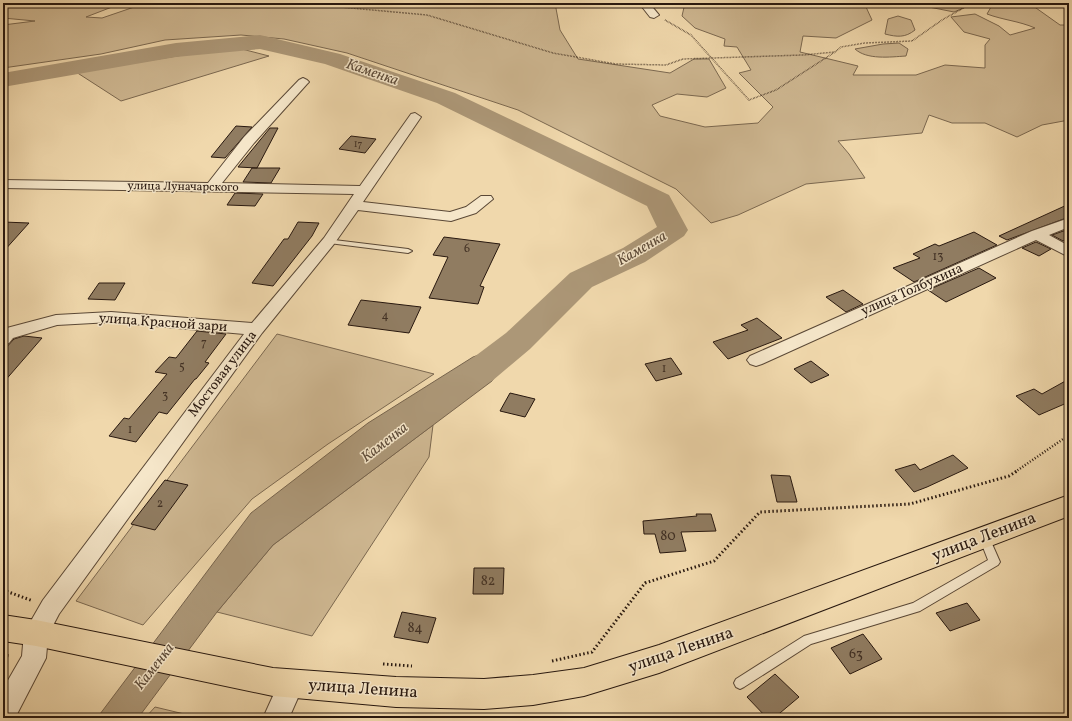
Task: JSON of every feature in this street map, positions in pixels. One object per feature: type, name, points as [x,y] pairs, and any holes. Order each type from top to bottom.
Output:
[{"type":"main road","name":"улица Ленина","points":[[36,633],[282,683],[396,692],[484,694],[533,690],[584,682],[660,659],[1069,505]]},
{"type":"main road","points":[[3,628],[36,633]]},
{"type":"street","points":[[644,3],[654,15]]},
{"type":"street","points":[[212,187],[250,140],[303,82]]},
{"type":"street","name":"Мостовая улица","points":[[36,633],[51,607],[256,329],[329,241],[415,118]]},
{"type":"street","points":[[3,198],[9,184]]},
{"type":"street","name":"улица Луначарского","points":[[9,184],[346,189],[359,198],[435,216],[451,217],[471,210],[486,199]]},
{"type":"street","name":"улица Толбухина","points":[[756,360],[1037,234],[1069,222]]},
{"type":"street","points":[[1037,234],[1069,252]]},
{"type":"street","name":"улица Красной зари","points":[[3,339],[7,334],[56,320],[111,317],[256,329]]},
{"type":"street","points":[[3,714],[34,658],[36,633]]},
{"type":"street","points":[[276,718],[282,683]]},
{"type":"lane","points":[[329,241],[408,251]]},
{"type":"lane","points":[[740,683],[808,640],[916,607],[994,562],[984,537]]},
{"type":"path","points":[[328,3],[329,6],[427,16],[455,22],[553,53],[616,64],[666,65],[683,59],[803,55],[835,52]]},
{"type":"path","points":[[654,15],[691,35],[749,100],[776,90],[841,47],[865,43],[912,41],[942,20],[969,5],[977,3]]},
{"type":"path","points":[[547,662],[592,652],[644,583],[714,561],[760,512],[910,504],[1009,476],[1069,435]]},
{"type":"path","points":[[374,664],[414,666]]},
{"type":"shaded area","points":[[3,3],[110,3],[112,7],[86,17],[102,18],[146,3],[555,3],[560,30],[578,59],[670,73],[694,59],[709,59],[726,88],[707,97],[677,94],[652,105],[660,116],[705,127],[758,123],[773,107],[739,73],[751,70],[737,47],[724,46],[725,39],[695,28],[682,16],[685,3],[870,3],[866,7],[872,20],[836,38],[803,36],[800,52],[858,66],[853,75],[916,75],[945,65],[985,68],[985,45],[990,39],[964,32],[951,17],[975,14],[999,26],[1010,35],[1035,28],[987,14],[991,7],[983,3],[1029,3],[1060,25],[1069,25],[1069,108],[1065,109],[1069,112],[1069,120],[1042,125],[1017,137],[985,123],[952,123],[929,115],[922,133],[838,141],[849,154],[865,178],[806,184],[738,215],[711,223],[676,189],[518,110],[347,53],[284,39],[241,35],[165,40],[101,54],[3,68],[3,25],[35,21],[3,18]]},
{"type":"shaded area","points":[[920,3],[975,3],[954,12],[919,5]]},
{"type":"shaded area","points":[[898,16],[911,20],[915,30],[901,36],[885,34],[888,19]]},
{"type":"shaded area","points":[[899,43],[908,49],[906,56],[872,56],[866,55],[855,49],[883,44]]},
{"type":"shaded area","points":[[234,47],[269,56],[121,101],[76,72]]},
{"type":"shaded area","points":[[277,334],[434,374],[328,444],[252,499],[143,625],[76,601]]},
{"type":"shaded area","points":[[433,425],[429,457],[312,636],[217,612],[273,545]]},
{"type":"shaded area","points":[[155,707],[201,718],[145,718]]},
{"type":"water","points":[[518,341],[492,381],[273,545],[217,612],[138,718],[97,718],[251,513],[368,423],[473,357]]},
{"type":"building","points":[[236,126],[252,127],[225,158],[211,157]]},
{"type":"building","points":[[270,128],[278,128],[257,168],[238,167]]},
{"type":"building","points":[[351,136],[376,139],[365,153],[339,149]]},
{"type":"building","points":[[252,168],[280,168],[271,183],[243,182]]},
{"type":"building","points":[[235,193],[263,194],[255,206],[227,205]]},
{"type":"building","points":[[1069,204],[1069,217],[1007,240],[999,236]]},
{"type":"building","points":[[3,222],[29,223],[3,252]]},
{"type":"building","points":[[298,222],[319,223],[312,236],[273,286],[252,283],[284,239],[288,239]]},
{"type":"building","points":[[1069,229],[1069,238],[1063,241],[1052,235]]},
{"type":"building","points":[[974,232],[997,245],[914,282],[893,268],[920,258],[913,254],[935,244],[939,246]]},
{"type":"building","points":[[444,237],[500,244],[480,286],[484,287],[478,304],[429,298],[448,257],[433,255]]},
{"type":"building","points":[[1036,242],[1051,249],[1039,256],[1022,248]]},
{"type":"building","points":[[979,268],[996,278],[946,302],[928,290]]},
{"type":"building","points":[[99,283],[125,283],[115,300],[88,299]]},
{"type":"building","points":[[843,290],[863,304],[846,312],[826,297]]},
{"type":"building","points":[[361,300],[421,307],[409,333],[348,325]]},
{"type":"building","points":[[757,318],[782,338],[728,359],[713,342],[748,330],[741,325]]},
{"type":"building","points":[[197,331],[226,334],[205,362],[209,363],[167,414],[159,412],[136,442],[109,436],[124,418],[129,419],[167,374],[155,372],[169,357],[176,358]]},
{"type":"building","points":[[24,336],[42,338],[3,383],[3,351],[14,339]]},
{"type":"building","points":[[671,358],[682,374],[656,381],[645,364]]},
{"type":"building","points":[[811,361],[829,375],[811,383],[794,369]]},
{"type":"building","points":[[1069,379],[1069,402],[1039,415],[1016,396],[1034,389],[1042,394]]},
{"type":"building","points":[[510,393],[535,399],[525,417],[500,411]]},
{"type":"building","points":[[953,455],[968,468],[914,492],[895,470],[915,464],[920,470]]},
{"type":"building","points":[[771,475],[790,476],[797,502],[777,502]]},
{"type":"building","points":[[165,480],[188,485],[155,530],[131,524]]},
{"type":"building","points":[[696,514],[711,514],[716,531],[681,532],[686,551],[660,553],[655,534],[644,534],[643,521],[697,516]]},
{"type":"building","points":[[474,568],[504,568],[503,594],[473,594]]},
{"type":"building","points":[[967,603],[980,620],[950,631],[936,613]]},
{"type":"building","points":[[402,612],[436,618],[428,643],[394,637]]},
{"type":"building","points":[[863,634],[882,659],[850,674],[831,648]]},
{"type":"building","points":[[775,674],[799,697],[774,718],[767,718],[747,697]]},
{"type":"waterway","name":"Каменка","points":[[3,80],[176,50],[260,42],[332,59],[446,98],[659,201],[673,230],[634,255],[581,280],[518,341],[479,372]]}]
